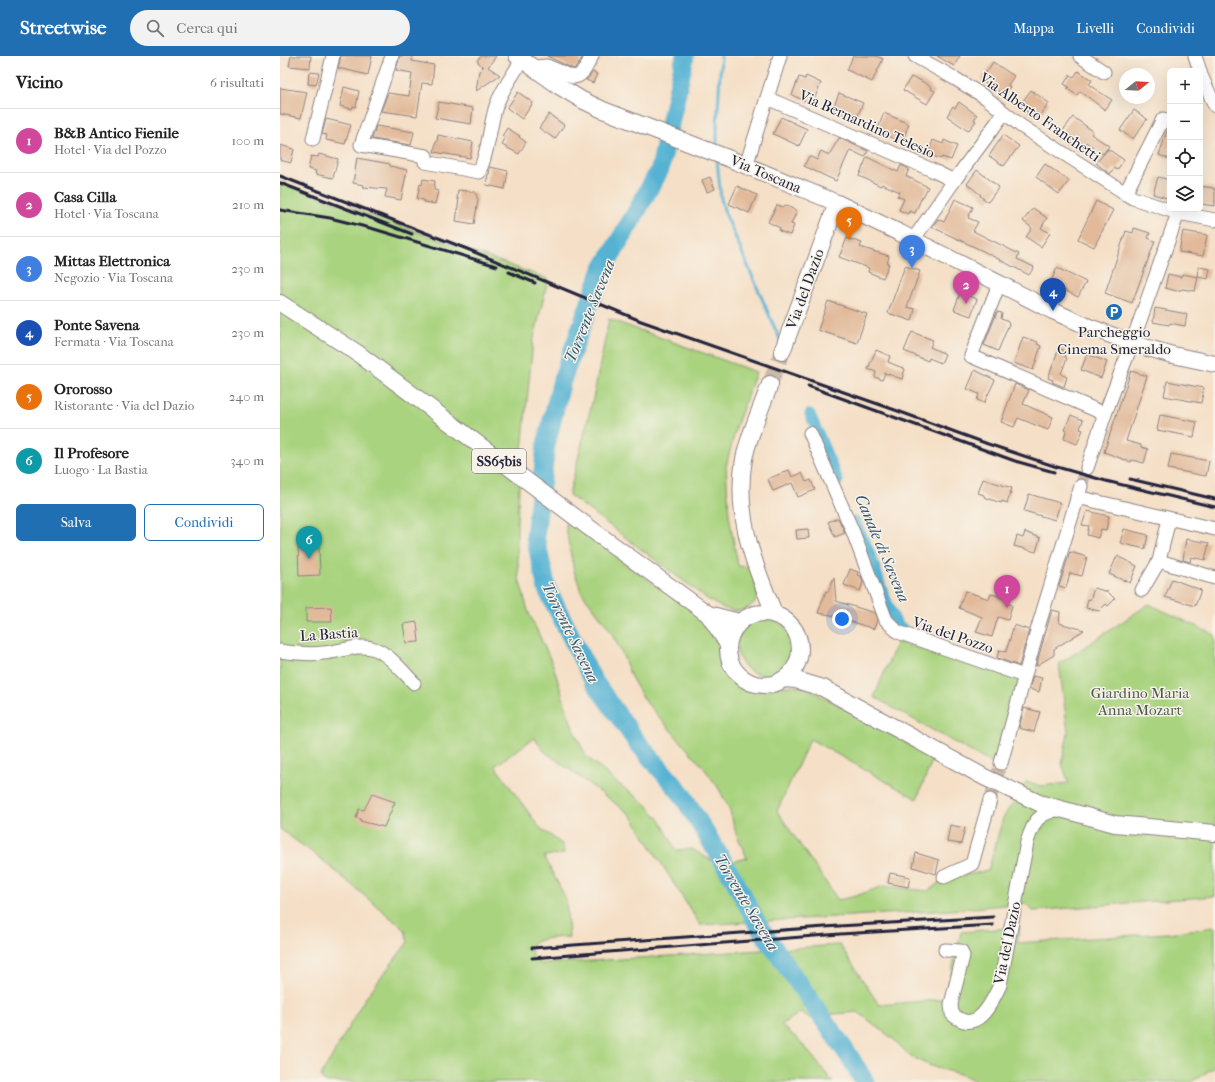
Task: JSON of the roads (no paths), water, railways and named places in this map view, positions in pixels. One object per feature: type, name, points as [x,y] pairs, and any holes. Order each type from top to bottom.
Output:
[{"type":"main road","name":"Via Toscana","points":[[522,59],[582,100],[602,110],[730,159],[837,203],[1053,311],[1089,327],[1132,343],[1173,355],[1215,364]]},
{"type":"main road","name":"Via del Dazio","points":[[782,352],[837,203]]},
{"type":"main road","name":"SS65bis","points":[[280,303],[356,352],[599,535],[708,614],[728,644]]},
{"type":"main road","points":[[770,384],[744,459],[741,494],[746,533],[761,581],[775,615]]},
{"type":"main road","points":[[753,615],[758,603],[761,581]]},
{"type":"main road","points":[[764,613],[775,615],[790,624],[795,631],[800,648],[799,656],[796,665],[784,679],[775,684],[754,684],[745,680],[737,673],[731,664],[728,654],[728,644],[732,632],[739,622],[753,615],[764,613]]},
{"type":"main road","name":"SS65bis","points":[[708,614],[739,622]]},
{"type":"main road","points":[[799,656],[823,688]]},
{"type":"main road","points":[[784,679],[796,680],[823,688],[984,777],[1039,803],[1115,824],[1215,833]]},
{"type":"street","points":[[314,139],[333,56]]},
{"type":"street","points":[[392,56],[361,145],[424,155],[426,156],[425,162],[479,172],[484,162],[496,107],[506,86],[522,59],[547,66],[576,77],[583,73],[592,56]]},
{"type":"street","points":[[746,166],[780,56]]},
{"type":"street","name":"Via Alberto Franchetti","points":[[914,56],[954,78],[984,97],[1021,126],[1125,194],[1167,209]]},
{"type":"street","points":[[1080,56],[1104,72]]},
{"type":"street","points":[[1195,56],[1199,68]]},
{"type":"street","points":[[1203,79],[1215,106]]},
{"type":"street","name":"Via Bernardino Telesio","points":[[767,98],[954,181]]},
{"type":"street","points":[[913,240],[1004,113]]},
{"type":"street","points":[[1125,194],[1163,119]]},
{"type":"street","points":[[1087,468],[1178,212]]},
{"type":"street","name":"Via Alberto Franchetti","points":[[1178,212],[1215,220]]},
{"type":"street","points":[[999,284],[971,356],[1106,414]]},
{"type":"street","name":"Via del Pozzo","points":[[810,433],[853,532],[886,620],[898,632],[1024,676]]},
{"type":"street","points":[[1001,763],[1024,676],[1079,491],[1169,519],[1215,529]]},
{"type":"street","points":[[1142,590],[1159,557],[1169,519]]},
{"type":"street","points":[[1159,557],[1215,578]]},
{"type":"street","name":"La Bastia","points":[[280,652],[323,653],[366,647],[382,653],[414,683]]},
{"type":"street","name":"Via del Dazio","points":[[945,950],[961,951],[963,956],[951,1004],[952,1014],[958,1019],[972,1021],[982,1016],[992,1004],[1000,985],[1027,842],[1032,824],[1031,812],[1023,796]]},
{"type":"street","points":[[944,877],[972,864],[990,800]]},
{"type":"street","points":[[1032,824],[1045,814],[1060,809]]},
{"type":"waterway","name":"Torrente Savena","points":[[685,56],[660,169],[601,272],[562,380],[546,445],[535,537],[547,589],[593,680],[637,742],[681,793],[735,881],[758,925],[849,1056],[865,1082]]},
{"type":"waterway","name":"Canale di Savena","points":[[717,148],[721,56]]},
{"type":"waterway","name":"Canale di Savena","points":[[717,160],[721,199],[725,213],[780,340]]},
{"type":"waterway","name":"Canale di Savena","points":[[810,414],[838,481]]},
{"type":"waterway","name":"Canale di Savena","points":[[855,521],[869,552],[890,610],[899,628],[902,628]]},
{"type":"tunnel","points":[[770,384],[782,352]]},
{"type":"tunnel","points":[[1081,486],[1087,468]]},
{"type":"tunnel","points":[[990,800],[1001,763]]},
{"type":"railway","points":[[280,176],[467,249],[641,321],[988,444],[1057,467],[1106,481],[1215,507]]},
{"type":"railway","points":[[280,183],[412,234]]},
{"type":"railway","points":[[280,210],[330,218],[374,229],[497,266]]},
{"type":"railway","points":[[509,272],[535,283]]},
{"type":"railway","points":[[808,386],[1015,461],[1054,472]]},
{"type":"railway","points":[[1130,479],[1215,499]]},
{"type":"railway","points":[[532,948],[839,926],[993,917]]},
{"type":"railway","points":[[532,958],[840,934],[993,925]]},
{"type":"place","name":"Ororosso","points":[[849,240]]},
{"type":"place","name":"Mittas Elettronica","points":[[912,268]]},
{"type":"place","name":"Casa Cilla","points":[[966,304]]},
{"type":"place","name":"Ponte Savena","points":[[1053,311]]},
{"type":"place","name":"Parcheggio Cinema Smeraldo","points":[[1114,312]]},
{"type":"place","name":"Il Profesore","points":[[309,559]]},
{"type":"place","name":"B&B Antico Fienile","points":[[1007,608]]},
{"type":"park label","name":"Giardino Maria Anna Mozart","points":[[1140,702]]}]
